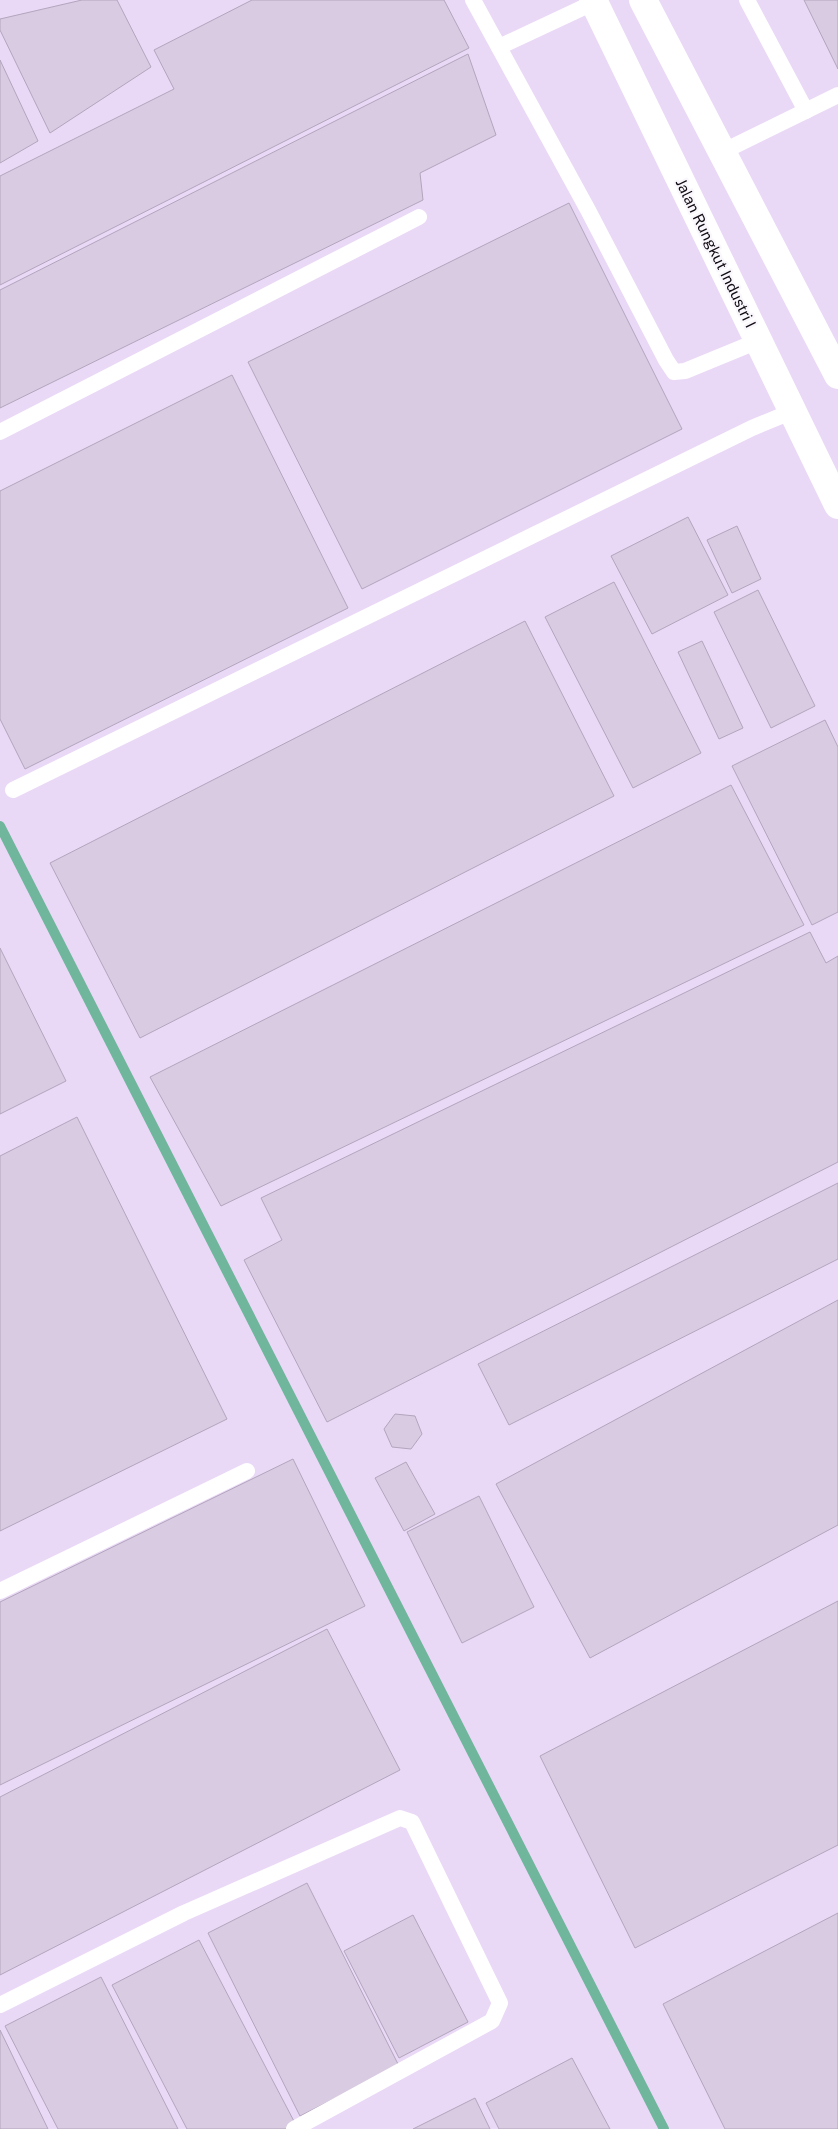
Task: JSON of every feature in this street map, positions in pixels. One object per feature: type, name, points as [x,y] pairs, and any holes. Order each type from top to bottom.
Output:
[{"type":"street","points":[[643,0],[838,375]]},
{"type":"street","name":"Jalan Rungkut Industri I","points":[[594,1],[838,505]]},
{"type":"lane","points":[[473,0],[674,372],[685,371],[758,341]]},
{"type":"lane","points":[[747,0],[806,111]]},
{"type":"lane","points":[[498,46],[594,1]]},
{"type":"lane","points":[[722,152],[838,95]]},
{"type":"lane","points":[[0,432],[419,217]]},
{"type":"lane","points":[[13,790],[752,428],[793,411]]},
{"type":"lane","points":[[0,1591],[247,1472]]},
{"type":"lane","points":[[0,2005],[184,1913],[400,1818],[412,1822],[500,2004],[492,2021],[294,2129]]},
{"type":"shaded area","points":[[0,0],[838,0],[838,2129],[0,2129]]},
{"type":"building","points":[[82,0],[117,0],[151,67],[50,133],[0,30],[0,19]]},
{"type":"building","points":[[252,0],[444,0],[469,48],[0,285],[0,176],[174,89],[154,50]]},
{"type":"building","points":[[804,0],[838,0],[838,69]]},
{"type":"building","points":[[468,54],[496,135],[420,173],[423,200],[0,408],[0,290]]},
{"type":"building","points":[[0,60],[38,141],[0,163]]},
{"type":"building","points":[[569,203],[682,429],[362,589],[248,362]]},
{"type":"building","points":[[232,375],[348,608],[25,769],[0,719],[0,491]]},
{"type":"building","points":[[688,517],[728,595],[652,634],[611,556]]},
{"type":"building","points":[[737,526],[761,579],[732,593],[707,540]]},
{"type":"building","points":[[614,582],[701,753],[633,788],[545,617]]},
{"type":"building","points":[[758,590],[815,706],[771,728],[714,612]]},
{"type":"building","points":[[525,621],[614,796],[140,1038],[50,863]]},
{"type":"building","points":[[702,641],[743,728],[719,739],[678,652]]},
{"type":"building","points":[[825,720],[838,747],[838,912],[812,925],[732,766]]},
{"type":"building","points":[[731,785],[804,925],[221,1206],[150,1077]]},
{"type":"building","points":[[810,932],[826,963],[838,956],[838,1162],[327,1422],[244,1260],[282,1240],[261,1198]]},
{"type":"building","points":[[0,948],[66,1081],[0,1114]]},
{"type":"building","points":[[77,1117],[227,1419],[0,1531],[0,1156]]},
{"type":"building","points":[[838,1183],[838,1259],[509,1425],[478,1364]]},
{"type":"building","points":[[838,1300],[838,1525],[590,1658],[496,1484]]},
{"type":"building","points":[[395,1414],[415,1416],[422,1434],[411,1449],[392,1447],[384,1429]]},
{"type":"building","points":[[293,1459],[365,1606],[0,1785],[0,1602]]},
{"type":"building","points":[[406,1462],[435,1514],[404,1531],[375,1478]]},
{"type":"building","points":[[479,1496],[534,1607],[462,1643],[407,1532]]},
{"type":"building","points":[[838,1601],[838,1845],[635,1948],[540,1756]]},
{"type":"building","points":[[327,1629],[400,1770],[0,1975],[0,1797]]},
{"type":"building","points":[[307,1883],[399,2066],[300,2116],[208,1933]]},
{"type":"building","points":[[838,1913],[838,2129],[725,2129],[663,2004]]},
{"type":"building","points":[[413,1915],[468,2022],[399,2058],[344,1951]]},
{"type":"building","points":[[199,1940],[296,2125],[288,2129],[187,2129],[112,1985]]},
{"type":"building","points":[[101,1977],[178,2129],[58,2129],[5,2026]]},
{"type":"building","points":[[0,2030],[48,2129],[0,2129]]},
{"type":"building","points":[[572,2058],[610,2129],[499,2129],[486,2103]]},
{"type":"building","points":[[475,2098],[490,2129],[413,2129]]},
{"type":"waterway","points":[[0,826],[664,2129]]}]
